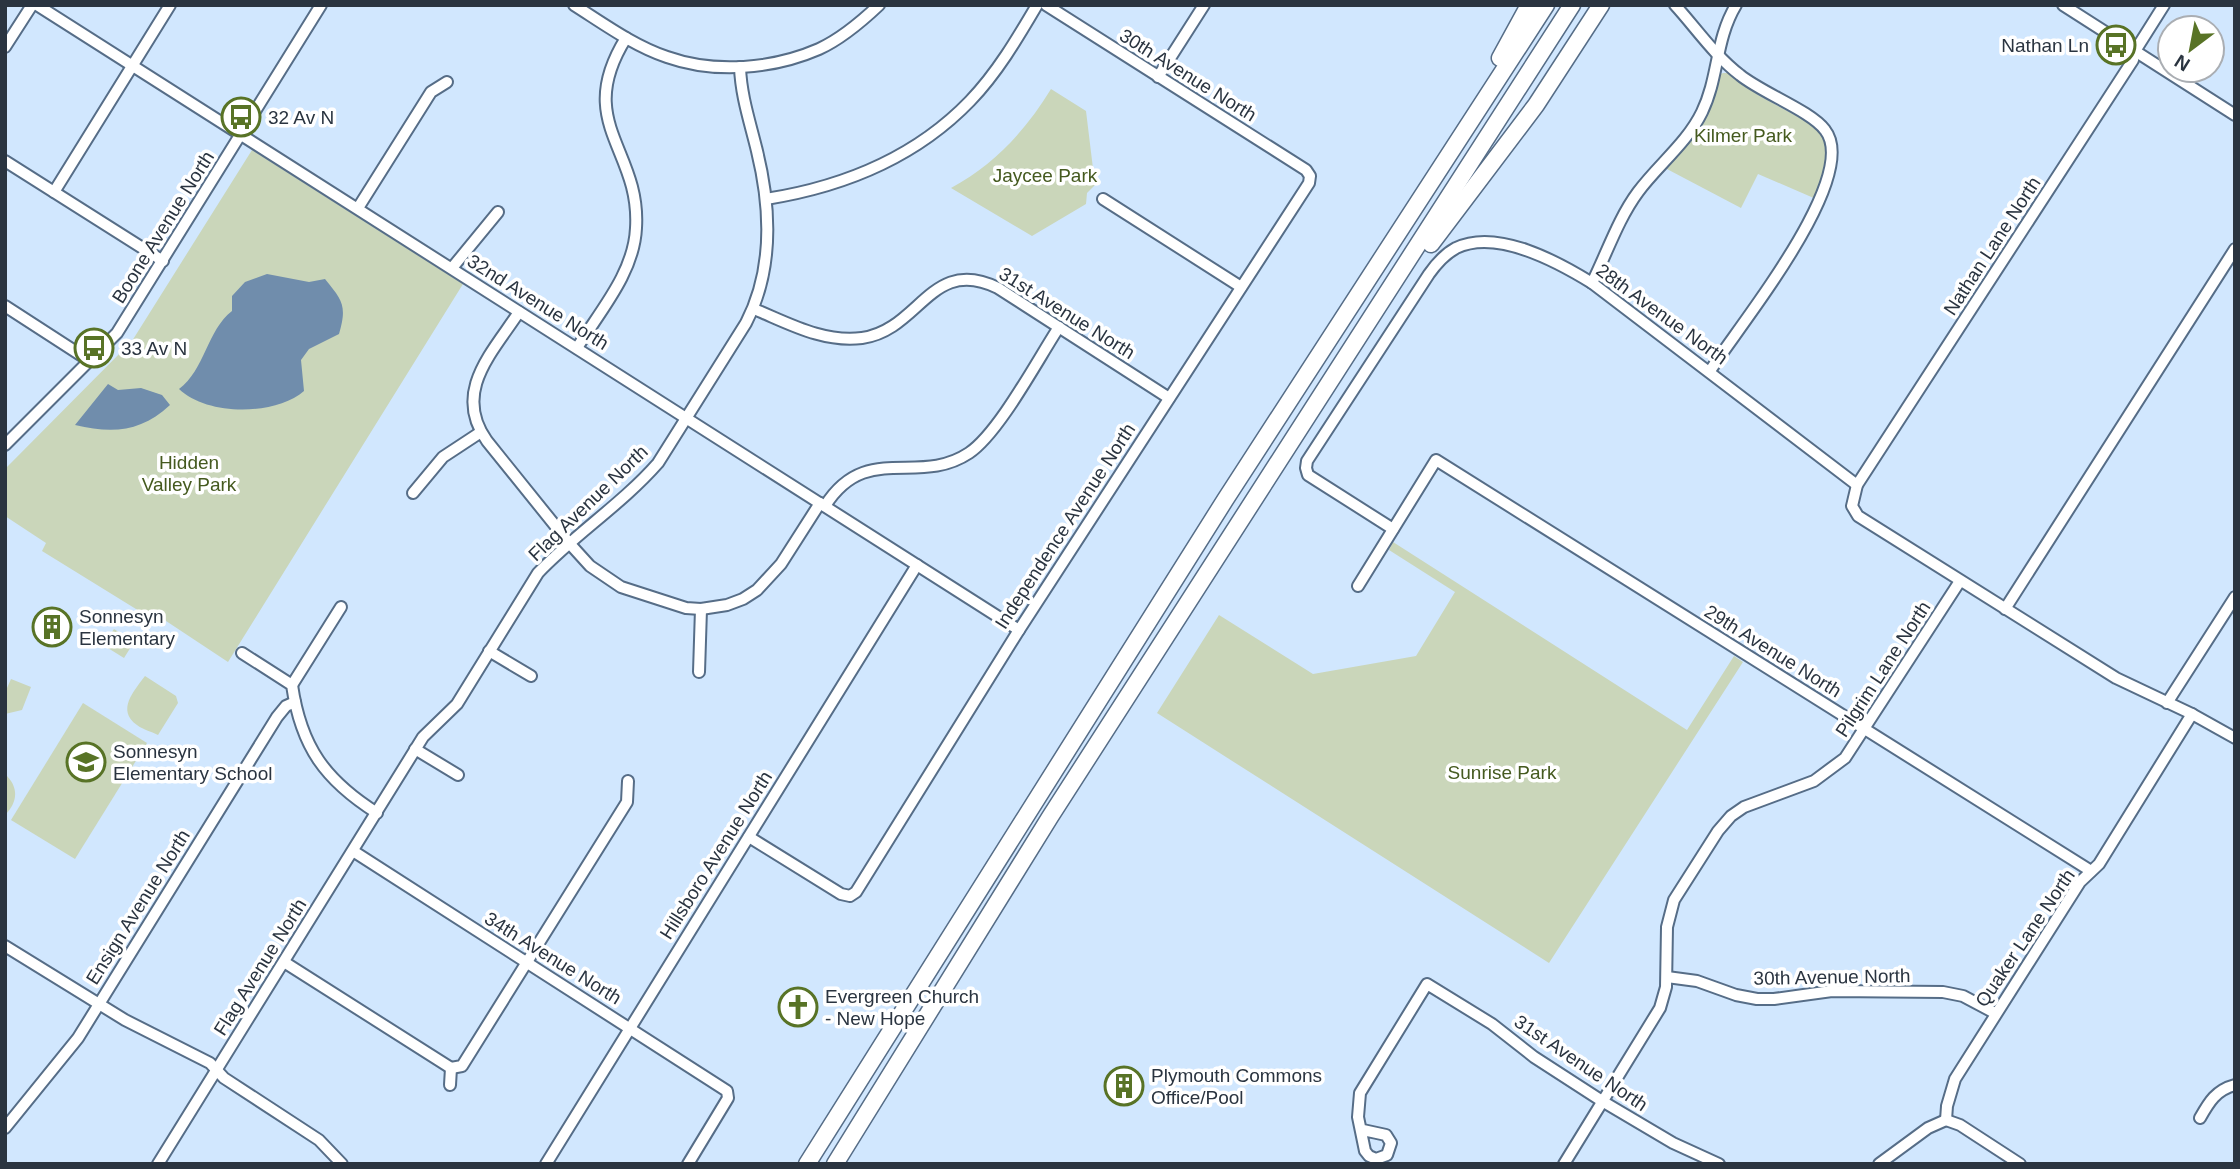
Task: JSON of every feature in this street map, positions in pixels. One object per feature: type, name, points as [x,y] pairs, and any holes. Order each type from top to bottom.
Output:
[{"type":"highway","points":[[1440,168],[1528,5]]},
{"type":"highway","points":[[807,1164],[1050,775],[1546,5]]},
{"type":"highway","points":[[835,1164],[1050,817],[1572,5]]},
{"type":"highway","points":[[1394,284],[1422,255],[1536,104],[1601,5]]},
{"type":"street","points":[[5,47],[32,5]]},
{"type":"street","name":"32nd Avenue North","points":[[37,5],[1019,630]]},
{"type":"street","points":[[54,192],[170,5]]},
{"type":"street","name":"Boone Avenue North","points":[[5,445],[117,333],[321,5]]},
{"type":"street","points":[[574,5],[626,38],[657,53],[680,61],[716,67],[768,64],[820,49],[862,21],[879,5]]},
{"type":"street","points":[[765,198],[812,190],[848,180],[882,165],[913,146],[970,102],[1014,45],[1037,5]]},
{"type":"street","name":"30th Avenue North","points":[[1046,5],[1306,170],[1310,176]]},
{"type":"street","points":[[1158,77],[1204,5]]},
{"type":"street","points":[[1675,5],[1738,74],[1816,121],[1830,138],[1833,154],[1819,201],[1801,237],[1710,371]]},
{"type":"street","points":[[1592,283],[1632,201],[1688,134],[1702,113],[1717,53],[1727,22],[1736,5]]},
{"type":"street","points":[[2063,5],[2235,115]]},
{"type":"street","name":"Nathan Lane North","points":[[1960,581],[1858,516],[1853,506],[1857,485],[2133,60],[2135,51],[2164,5]]},
{"type":"street","points":[[577,348],[627,267],[636,230],[634,193],[606,118],[604,100],[611,69],[626,38]]},
{"type":"street","name":"Flag Avenue North","points":[[158,1164],[423,737],[457,704],[528,587],[552,559],[641,482],[670,447],[754,309],[767,258],[768,235],[758,154],[744,105],[740,67]]},
{"type":"street","points":[[358,208],[431,92],[447,82]]},
{"type":"street","points":[[5,161],[163,261]]},
{"type":"street","name":"Independence Avenue North","points":[[749,837],[831,889],[850,896],[856,892],[1019,630],[1310,183],[1310,176]]},
{"type":"street","points":[[1103,199],[1241,287]]},
{"type":"street","points":[[452,268],[498,212]]},
{"type":"street","name":"28th Avenue North","points":[[1393,529],[1308,475],[1307,461],[1429,274],[1446,255],[1470,243],[1503,244],[1531,251],[1592,283],[1857,485]]},
{"type":"street","points":[[2005,608],[2235,248]]},
{"type":"street","name":"31st Avenue North","points":[[754,309],[823,337],[863,338],[895,325],[945,284],[972,278],[998,288],[1169,398]]},
{"type":"street","points":[[5,306],[90,361]]},
{"type":"street","points":[[519,312],[475,384],[473,414],[481,432],[590,566],[621,587],[669,604],[701,609],[727,605],[757,590],[781,564],[823,504],[841,485],[865,471],[943,464],[971,452],[994,427],[1059,327]]},
{"type":"street","points":[[413,493],[443,457],[481,432]]},
{"type":"street","name":"29th Avenue North","points":[[1393,529],[1436,460],[2091,871]]},
{"type":"street","points":[[1357,586],[1393,529]]},
{"type":"street","name":"Hillsboro Avenue North","points":[[546,1164],[917,565]]},
{"type":"street","points":[[1960,581],[2116,678],[2235,738]]},
{"type":"street","name":"Pilgrim Lane North","points":[[1564,1164],[1660,1008],[1667,977],[1667,927],[1674,901],[1718,831],[1731,816],[1744,807],[1802,787],[1825,775],[1845,758],[1960,581]]},
{"type":"street","points":[[2167,703],[2235,597]]},
{"type":"street","points":[[341,607],[292,685],[303,731],[325,771],[341,788],[377,813]]},
{"type":"street","points":[[699,672],[701,609]]},
{"type":"street","points":[[489,651],[531,676]]},
{"type":"street","points":[[242,653],[292,685]]},
{"type":"street","name":"Ensign Avenue North","points":[[5,1128],[72,1047],[278,717],[286,706],[295,702]]},
{"type":"street","name":"Quaker Lane North","points":[[1946,1120],[1955,1079],[2080,882],[2099,864],[2192,714]]},
{"type":"street","points":[[415,749],[458,775]]},
{"type":"street","points":[[284,962],[451,1068],[462,1066],[627,802],[628,780]]},
{"type":"street","name":"34th Avenue North","points":[[353,851],[727,1091],[728,1098],[688,1164]]},
{"type":"street","points":[[5,946],[125,1020],[210,1063],[216,1070],[319,1140],[342,1164]]},
{"type":"street","name":"30th Avenue North","points":[[1667,977],[1697,981],[1736,995],[1757,999],[1832,991],[1942,992],[1964,996],[1995,1013]]},
{"type":"street","name":"31st Avenue North","points":[[1363,1129],[1358,1117],[1360,1093],[1427,984],[1492,1024],[1534,1057],[1602,1101],[1673,1143],[1719,1164]]},
{"type":"street","points":[[450,1085],[451,1068]]},
{"type":"street","points":[[2200,1118],[2216,1093],[2235,1085]]},
{"type":"street","points":[[1879,1164],[1928,1128],[1946,1120],[1960,1125],[2020,1164]]},
{"type":"green space","name":"Kilmer Park","points":[[1728,73],[1758,95],[1815,126],[1821,134],[1825,143],[1826,161],[1816,199],[1758,174],[1741,208],[1665,168],[1699,126],[1710,104],[1719,75]]},
{"type":"green space","name":"Jaycee Park","points":[[1051,89],[1086,111],[1095,185],[1087,193],[1086,204],[1032,236],[951,188],[981,169],[1008,145],[1031,119]]},
{"type":"green space","name":"Hidden Valley Park","points":[[252,150],[463,284],[228,662],[160,617],[157,622],[42,551],[46,543],[5,516],[5,469],[132,341]]},
{"type":"green space","name":"Sunrise Park","points":[[1393,542],[1687,730],[1734,656],[1743,662],[1549,963],[1157,713],[1219,615],[1313,674],[1416,656],[1455,592],[1389,550]]},
{"type":"green space","points":[[114,629],[134,642],[124,658],[103,645]]},
{"type":"green space","points":[[145,676],[176,696],[178,703],[158,735],[139,727],[128,713],[129,700]]},
{"type":"green space","points":[[11,679],[31,687],[22,710],[5,714],[5,687],[7,688]]},
{"type":"green space","points":[[83,703],[147,743],[75,859],[11,820]]},
{"type":"green space","points":[[5,774],[13,784],[15,794],[5,815]]},
{"type":"water","points":[[267,274],[309,282],[325,279],[342,304],[343,317],[339,334],[309,349],[301,360],[304,391],[291,399],[276,405],[241,410],[206,404],[191,398],[179,389],[195,371],[217,329],[232,311],[232,296],[245,282]]},
{"type":"water","points":[[108,384],[118,390],[141,388],[162,395],[170,405],[137,426],[114,430],[75,425]]},
{"type":"place","name":"Nathan Ln","points":[[2116,45]]},
{"type":"place","name":"32 Av N","points":[[241,117]]},
{"type":"place","name":"33 Av N","points":[[94,348]]},
{"type":"place","name":"Sonnesyn Elementary","points":[[52,627]]},
{"type":"place","name":"Sonnesyn Elementary School","points":[[86,762]]},
{"type":"place","name":"Evergreen Church - New Hope","points":[[798,1007]]},
{"type":"place","name":"Plymouth Commons Office/Pool","points":[[1124,1086]]}]
